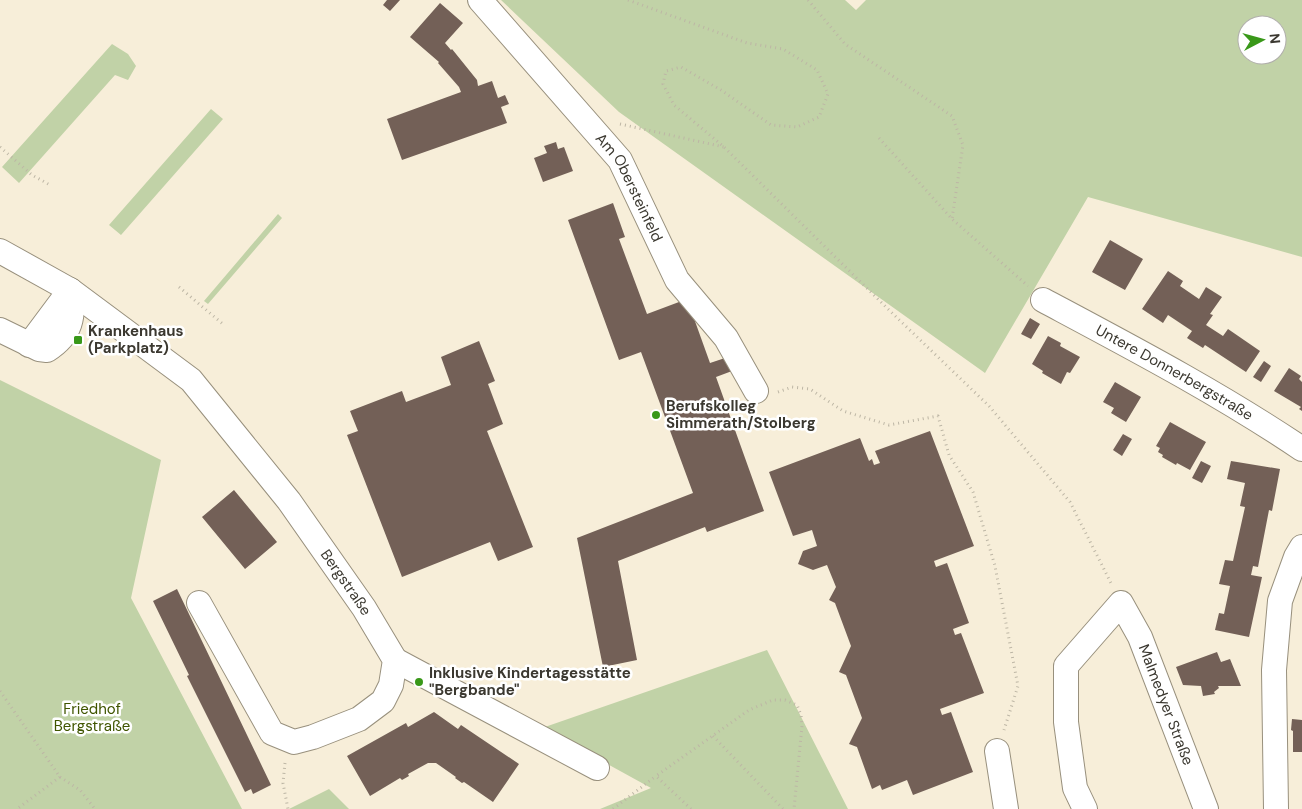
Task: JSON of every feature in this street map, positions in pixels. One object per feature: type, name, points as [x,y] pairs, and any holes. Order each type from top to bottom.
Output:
[{"type":"street","name":"Am Obersteinfeld","points":[[480,0],[620,160],[677,280],[726,338],[756,391]]},
{"type":"street","name":"Bergstraße","points":[[0,251],[70,290],[191,380],[289,500],[364,608],[395,660]]},
{"type":"street","points":[[0,330],[29,345],[70,290]]},
{"type":"street","name":"Untere Donnerbergstraße","points":[[1043,300],[1182,374],[1302,449]]},
{"type":"street","points":[[1276,809],[1274,670],[1280,600],[1296,557],[1302,547]]},
{"type":"street","points":[[199,602],[272,733],[294,742],[359,720],[383,701],[391,685],[395,660],[597,768]]},
{"type":"street","points":[[1085,809],[1075,788],[1066,722],[1066,666],[1121,603]]},
{"type":"street","name":"Malmedyer Straße","points":[[1121,603],[1140,637],[1206,809]]},
{"type":"street","points":[[997,750],[1006,809]]},
{"type":"path","points":[[628,0],[747,43],[783,49],[817,70],[828,94],[819,118],[797,126],[771,126],[721,90],[681,67],[666,71],[663,84],[674,105],[724,148],[989,406],[1070,502],[1121,603]]},
{"type":"path","points":[[808,0],[845,44],[952,116],[963,145],[952,219]]},
{"type":"path","points":[[582,116],[724,148]]},
{"type":"path","points":[[879,138],[952,219],[1043,300]]},
{"type":"path","points":[[0,147],[32,175],[50,185]]},
{"type":"path","points":[[179,287],[224,325]]},
{"type":"path","points":[[756,391],[771,395],[792,387],[810,389],[843,411],[889,425],[938,416],[948,455],[973,492],[987,533],[1018,686],[997,750]]},
{"type":"path","points":[[0,691],[60,777],[80,790],[95,809]]},
{"type":"path","points":[[613,809],[749,710],[773,700],[785,700],[797,705],[802,726],[794,809]]},
{"type":"path","points":[[713,736],[783,809]]},
{"type":"path","points":[[288,809],[283,784],[289,740]]},
{"type":"path","points":[[656,776],[692,809]]},
{"type":"path","points":[[17,809],[60,777]]},
{"type":"green space","points":[[501,0],[845,0],[856,10],[866,0],[1302,0],[1302,257],[1088,197],[985,373],[619,112]]},
{"type":"green space","points":[[112,44],[128,54],[136,66],[128,80],[115,75],[19,183],[2,167]]},
{"type":"green space","points":[[211,109],[223,119],[121,235],[109,225]]},
{"type":"green space","points":[[278,214],[282,218],[208,304],[204,301]]},
{"type":"green space","name":"Friedhof Bergstraße","points":[[0,380],[161,460],[131,598],[242,809],[0,809]]},
{"type":"green space","points":[[767,650],[848,809],[600,809],[651,788],[542,728]]},
{"type":"green space","points":[[329,789],[349,809],[289,809]]},
{"type":"building","points":[[387,0],[400,0],[390,11],[383,5]]},
{"type":"building","points":[[440,3],[463,23],[445,43],[477,80],[478,86],[492,81],[498,98],[505,95],[509,104],[501,107],[507,123],[402,160],[387,119],[461,92],[439,62],[410,37]]},
{"type":"building","points":[[556,142],[558,149],[564,147],[573,171],[543,182],[534,158],[547,153],[544,146]]},
{"type":"building","points":[[613,203],[625,237],[619,239],[647,314],[687,299],[710,363],[728,357],[732,371],[716,377],[764,511],[707,532],[705,527],[618,561],[637,660],[603,667],[577,538],[693,493],[641,352],[619,360],[568,220]]},
{"type":"building","points":[[1110,240],[1143,259],[1125,290],[1092,272]]},
{"type":"building","points":[[1168,271],[1183,281],[1180,286],[1199,299],[1206,287],[1222,297],[1210,314],[1213,315],[1206,325],[1223,336],[1228,329],[1260,351],[1246,372],[1205,345],[1203,348],[1187,338],[1192,331],[1168,315],[1163,323],[1142,309]]},
{"type":"building","points":[[1030,318],[1040,324],[1031,339],[1021,334]]},
{"type":"building","points":[[1048,336],[1061,343],[1060,346],[1080,357],[1070,373],[1067,372],[1061,384],[1042,373],[1043,371],[1032,364]]},
{"type":"building","points":[[479,341],[495,381],[488,384],[503,424],[487,431],[533,547],[498,561],[490,542],[402,577],[347,435],[358,431],[350,411],[402,391],[406,402],[451,385],[441,357]]},
{"type":"building","points":[[1264,361],[1271,366],[1261,382],[1253,377]]},
{"type":"building","points":[[1289,368],[1301,376],[1299,379],[1302,382],[1302,411],[1299,409],[1301,407],[1274,391]]},
{"type":"building","points":[[1115,382],[1141,397],[1126,422],[1111,413],[1114,408],[1103,402]]},
{"type":"building","points":[[1170,422],[1206,442],[1190,470],[1177,463],[1176,465],[1162,457],[1163,455],[1158,452],[1160,448],[1156,446]]},
{"type":"building","points":[[930,431],[974,546],[934,561],[936,567],[947,563],[969,623],[953,629],[955,635],[961,633],[984,693],[940,709],[942,715],[951,712],[973,772],[913,795],[907,780],[882,790],[880,785],[872,789],[857,747],[849,744],[862,718],[846,675],[839,672],[851,646],[835,603],[829,600],[836,587],[827,565],[813,570],[798,564],[803,551],[817,546],[812,530],[793,536],[769,472],[860,438],[869,461],[872,459],[874,465],[880,463],[875,451]]},
{"type":"building","points":[[1123,434],[1132,439],[1122,456],[1113,450]]},
{"type":"building","points":[[1201,461],[1211,466],[1202,483],[1192,478]]},
{"type":"building","points":[[1231,461],[1280,469],[1272,511],[1269,510],[1258,567],[1253,566],[1251,575],[1262,577],[1249,637],[1215,630],[1219,613],[1224,614],[1230,586],[1219,584],[1225,560],[1233,561],[1245,507],[1240,506],[1245,483],[1227,479]]},
{"type":"building","points":[[234,490],[277,542],[245,569],[202,517]]},
{"type":"building","points":[[177,589],[271,785],[253,794],[251,789],[245,792],[187,676],[189,675],[153,601]]},
{"type":"building","points":[[1217,652],[1221,662],[1230,659],[1241,686],[1218,686],[1219,688],[1214,692],[1215,694],[1203,696],[1201,686],[1183,685],[1176,667]]},
{"type":"building","points":[[434,712],[458,729],[461,725],[519,764],[493,802],[464,782],[462,783],[436,763],[428,763],[408,774],[409,776],[402,780],[400,778],[370,796],[347,756],[406,723],[408,727]]},
{"type":"building","points":[[1292,719],[1302,720],[1302,752],[1293,752]]},
{"type":"place","name":"Krankenhaus (Parkplatz)","points":[[78,340]]},
{"type":"place","name":"Berufskolleg Simmerath/Stolberg","points":[[656,415]]},
{"type":"place","name":"Inklusive Kindertagesstätte \"Bergbande\"","points":[[419,682]]}]
